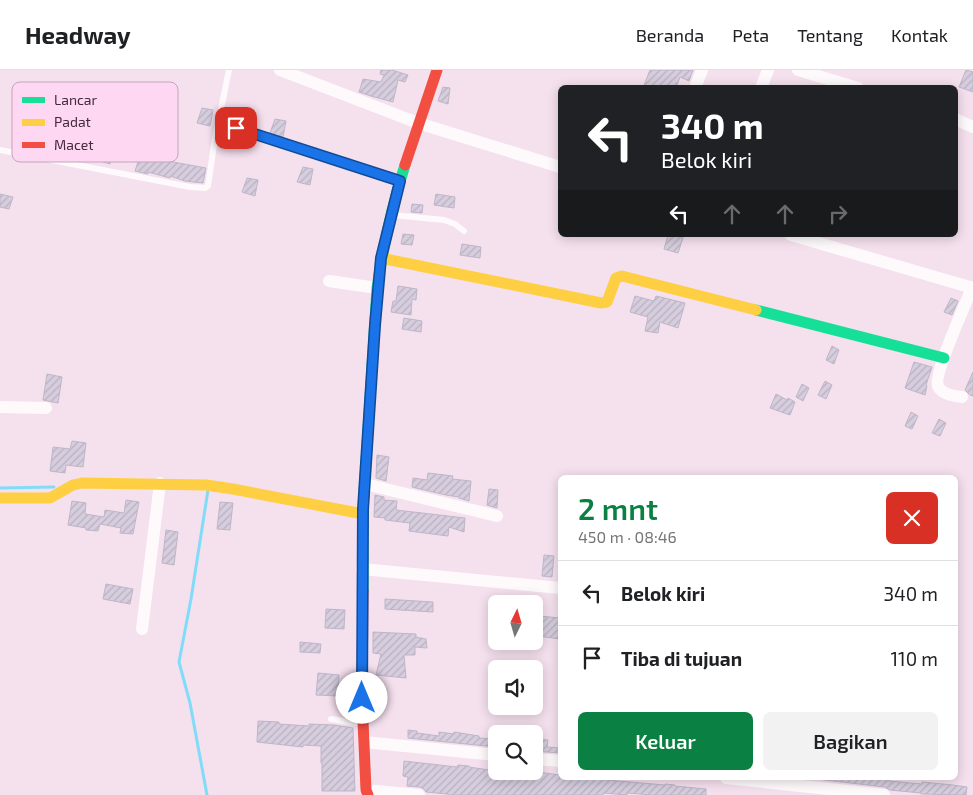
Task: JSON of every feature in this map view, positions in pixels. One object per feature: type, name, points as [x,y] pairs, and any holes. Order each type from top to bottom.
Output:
[{"type":"street","points":[[280,70],[310,79],[418,123],[558,166]]},
{"type":"street","points":[[419,795],[367,792],[363,724],[363,514],[377,288],[381,258],[400,181],[437,70]]},
{"type":"street","points":[[696,85],[702,70]]},
{"type":"street","points":[[762,85],[768,70]]},
{"type":"street","points":[[798,70],[848,85]]},
{"type":"street","points":[[958,123],[973,127]]},
{"type":"street","points":[[798,237],[972,288],[937,380],[939,388],[946,393],[962,397]]},
{"type":"street","points":[[381,258],[601,303],[607,302],[616,278],[622,276],[944,358]]},
{"type":"street","points":[[329,281],[377,288]]},
{"type":"street","points":[[0,407],[46,408]]},
{"type":"street","points":[[0,498],[50,498],[82,482],[206,484],[363,514]]},
{"type":"street","points":[[142,629],[160,483]]},
{"type":"street","points":[[365,484],[497,516]]},
{"type":"street","points":[[362,569],[558,588]]},
{"type":"street","points":[[364,742],[488,754]]},
{"type":"street","points":[[543,760],[558,761]]},
{"type":"street","points":[[745,780],[884,795]]},
{"type":"lane","points":[[62,162],[204,189],[208,186],[218,122],[229,70]]},
{"type":"lane","points":[[218,122],[400,181]]},
{"type":"lane","points":[[392,215],[444,220],[455,224],[464,231]]},
{"type":"lane","points":[[331,719],[363,724]]},
{"type":"building","points":[[381,70],[392,70],[408,75],[405,82],[398,80],[393,102],[359,92],[363,79],[381,82],[384,75],[380,74]]},
{"type":"building","points":[[650,70],[693,70],[689,81],[680,77],[677,85],[644,85]]},
{"type":"building","points":[[966,70],[973,72],[973,92],[959,87]]},
{"type":"building","points":[[443,87],[450,88],[448,104],[438,101]]},
{"type":"building","points":[[202,108],[213,110],[210,126],[197,123]]},
{"type":"building","points":[[275,119],[286,121],[283,137],[270,133]]},
{"type":"building","points":[[138,162],[173,162],[206,168],[203,183],[135,171]]},
{"type":"building","points":[[303,167],[313,169],[310,185],[297,182]]},
{"type":"building","points":[[247,178],[258,180],[255,196],[242,192]]},
{"type":"building","points":[[0,194],[13,197],[9,209],[0,207]]},
{"type":"building","points":[[436,194],[455,197],[454,208],[434,205]]},
{"type":"building","points":[[412,204],[423,205],[422,213],[411,212]]},
{"type":"building","points":[[403,234],[414,235],[412,245],[401,244]]},
{"type":"building","points":[[667,237],[683,237],[678,253],[664,249]]},
{"type":"building","points":[[462,244],[481,247],[480,258],[460,255]]},
{"type":"building","points":[[398,286],[417,289],[416,300],[412,299],[411,315],[391,312],[393,301],[396,301]]},
{"type":"building","points":[[635,296],[654,301],[656,296],[685,303],[678,328],[660,322],[658,333],[645,331],[648,317],[630,312]]},
{"type":"building","points":[[951,298],[958,301],[952,315],[944,312]]},
{"type":"building","points":[[404,318],[422,321],[421,332],[402,329]]},
{"type":"building","points":[[832,346],[839,350],[834,364],[826,360]]},
{"type":"building","points":[[914,362],[932,367],[925,395],[905,388]]},
{"type":"building","points":[[973,372],[973,396],[965,390]]},
{"type":"building","points":[[47,374],[62,377],[58,403],[43,400]]},
{"type":"building","points":[[825,381],[832,385],[826,399],[818,395]]},
{"type":"building","points":[[802,384],[809,388],[803,401],[796,397]]},
{"type":"building","points":[[776,394],[795,402],[790,415],[770,408]]},
{"type":"building","points":[[911,412],[918,416],[912,429],[905,426]]},
{"type":"building","points":[[939,419],[946,423],[940,436],[932,433]]},
{"type":"building","points":[[72,441],[86,443],[83,467],[66,465],[65,473],[50,471],[53,447],[70,449]]},
{"type":"building","points":[[377,455],[389,457],[386,481],[376,478]]},
{"type":"building","points":[[428,473],[453,476],[452,479],[471,481],[469,501],[412,487],[413,478],[427,480]]},
{"type":"building","points":[[489,489],[498,490],[497,508],[487,505]]},
{"type":"building","points":[[375,495],[384,497],[384,500],[397,501],[396,510],[465,518],[464,532],[449,527],[448,536],[409,531],[410,523],[374,517]]},
{"type":"building","points":[[126,500],[139,502],[133,534],[120,533],[121,528],[100,524],[98,531],[68,525],[72,501],[86,503],[85,514],[104,517],[105,510],[124,513]]},
{"type":"building","points":[[220,502],[233,503],[230,530],[217,529]]},
{"type":"building","points":[[166,530],[178,532],[174,565],[162,563]]},
{"type":"building","points":[[544,555],[554,556],[552,577],[542,576]]},
{"type":"building","points":[[106,584],[133,589],[130,604],[103,599]]},
{"type":"building","points":[[385,599],[433,602],[433,612],[385,609]]},
{"type":"building","points":[[326,609],[345,610],[344,629],[325,628]]},
{"type":"building","points":[[543,616],[558,618],[558,639],[543,637]]},
{"type":"building","points":[[373,632],[416,634],[416,637],[426,639],[427,648],[415,647],[415,655],[404,655],[406,678],[376,675],[381,654],[373,653]]},
{"type":"building","points":[[300,642],[321,644],[320,653],[300,652]]},
{"type":"building","points":[[318,673],[339,675],[338,696],[316,695]]},
{"type":"building","points":[[258,721],[309,726],[309,724],[334,725],[353,728],[355,791],[322,791],[321,746],[303,745],[303,747],[257,742]]},
{"type":"building","points":[[408,730],[439,736],[439,732],[454,734],[454,732],[488,739],[488,746],[408,738]]},
{"type":"building","points":[[543,740],[548,740],[547,747],[558,748],[558,753],[543,752]]},
{"type":"building","points":[[404,761],[457,767],[458,765],[469,766],[488,770],[488,780],[543,780],[543,773],[558,775],[558,780],[607,780],[706,789],[706,795],[627,793],[627,795],[603,793],[603,795],[448,795],[426,792],[420,787],[407,786],[408,777],[403,776]]},
{"type":"building","points":[[825,780],[889,780],[967,787],[966,795],[921,794],[890,790],[885,787]]},
{"type":"waterway","points":[[0,488],[54,487]]},
{"type":"waterway","points":[[207,795],[190,703],[179,662],[208,490]]},
{"type":"traffic: fast","points":[[363,591],[363,509],[377,288],[388,226],[405,165]]},
{"type":"traffic: fast","points":[[756,310],[944,358]]},
{"type":"traffic: slow","points":[[381,258],[601,303],[607,302],[616,278],[622,276],[756,310]]},
{"type":"traffic: slow","points":[[0,498],[50,498],[73,485],[82,483],[206,485],[363,514]]},
{"type":"traffic: jam","points":[[405,165],[437,70]]},
{"type":"traffic: jam","points":[[363,591],[362,698],[366,790],[368,795]]},
{"type":"route","points":[[236,128],[400,181],[381,258],[377,288],[363,509],[362,698]]}]
